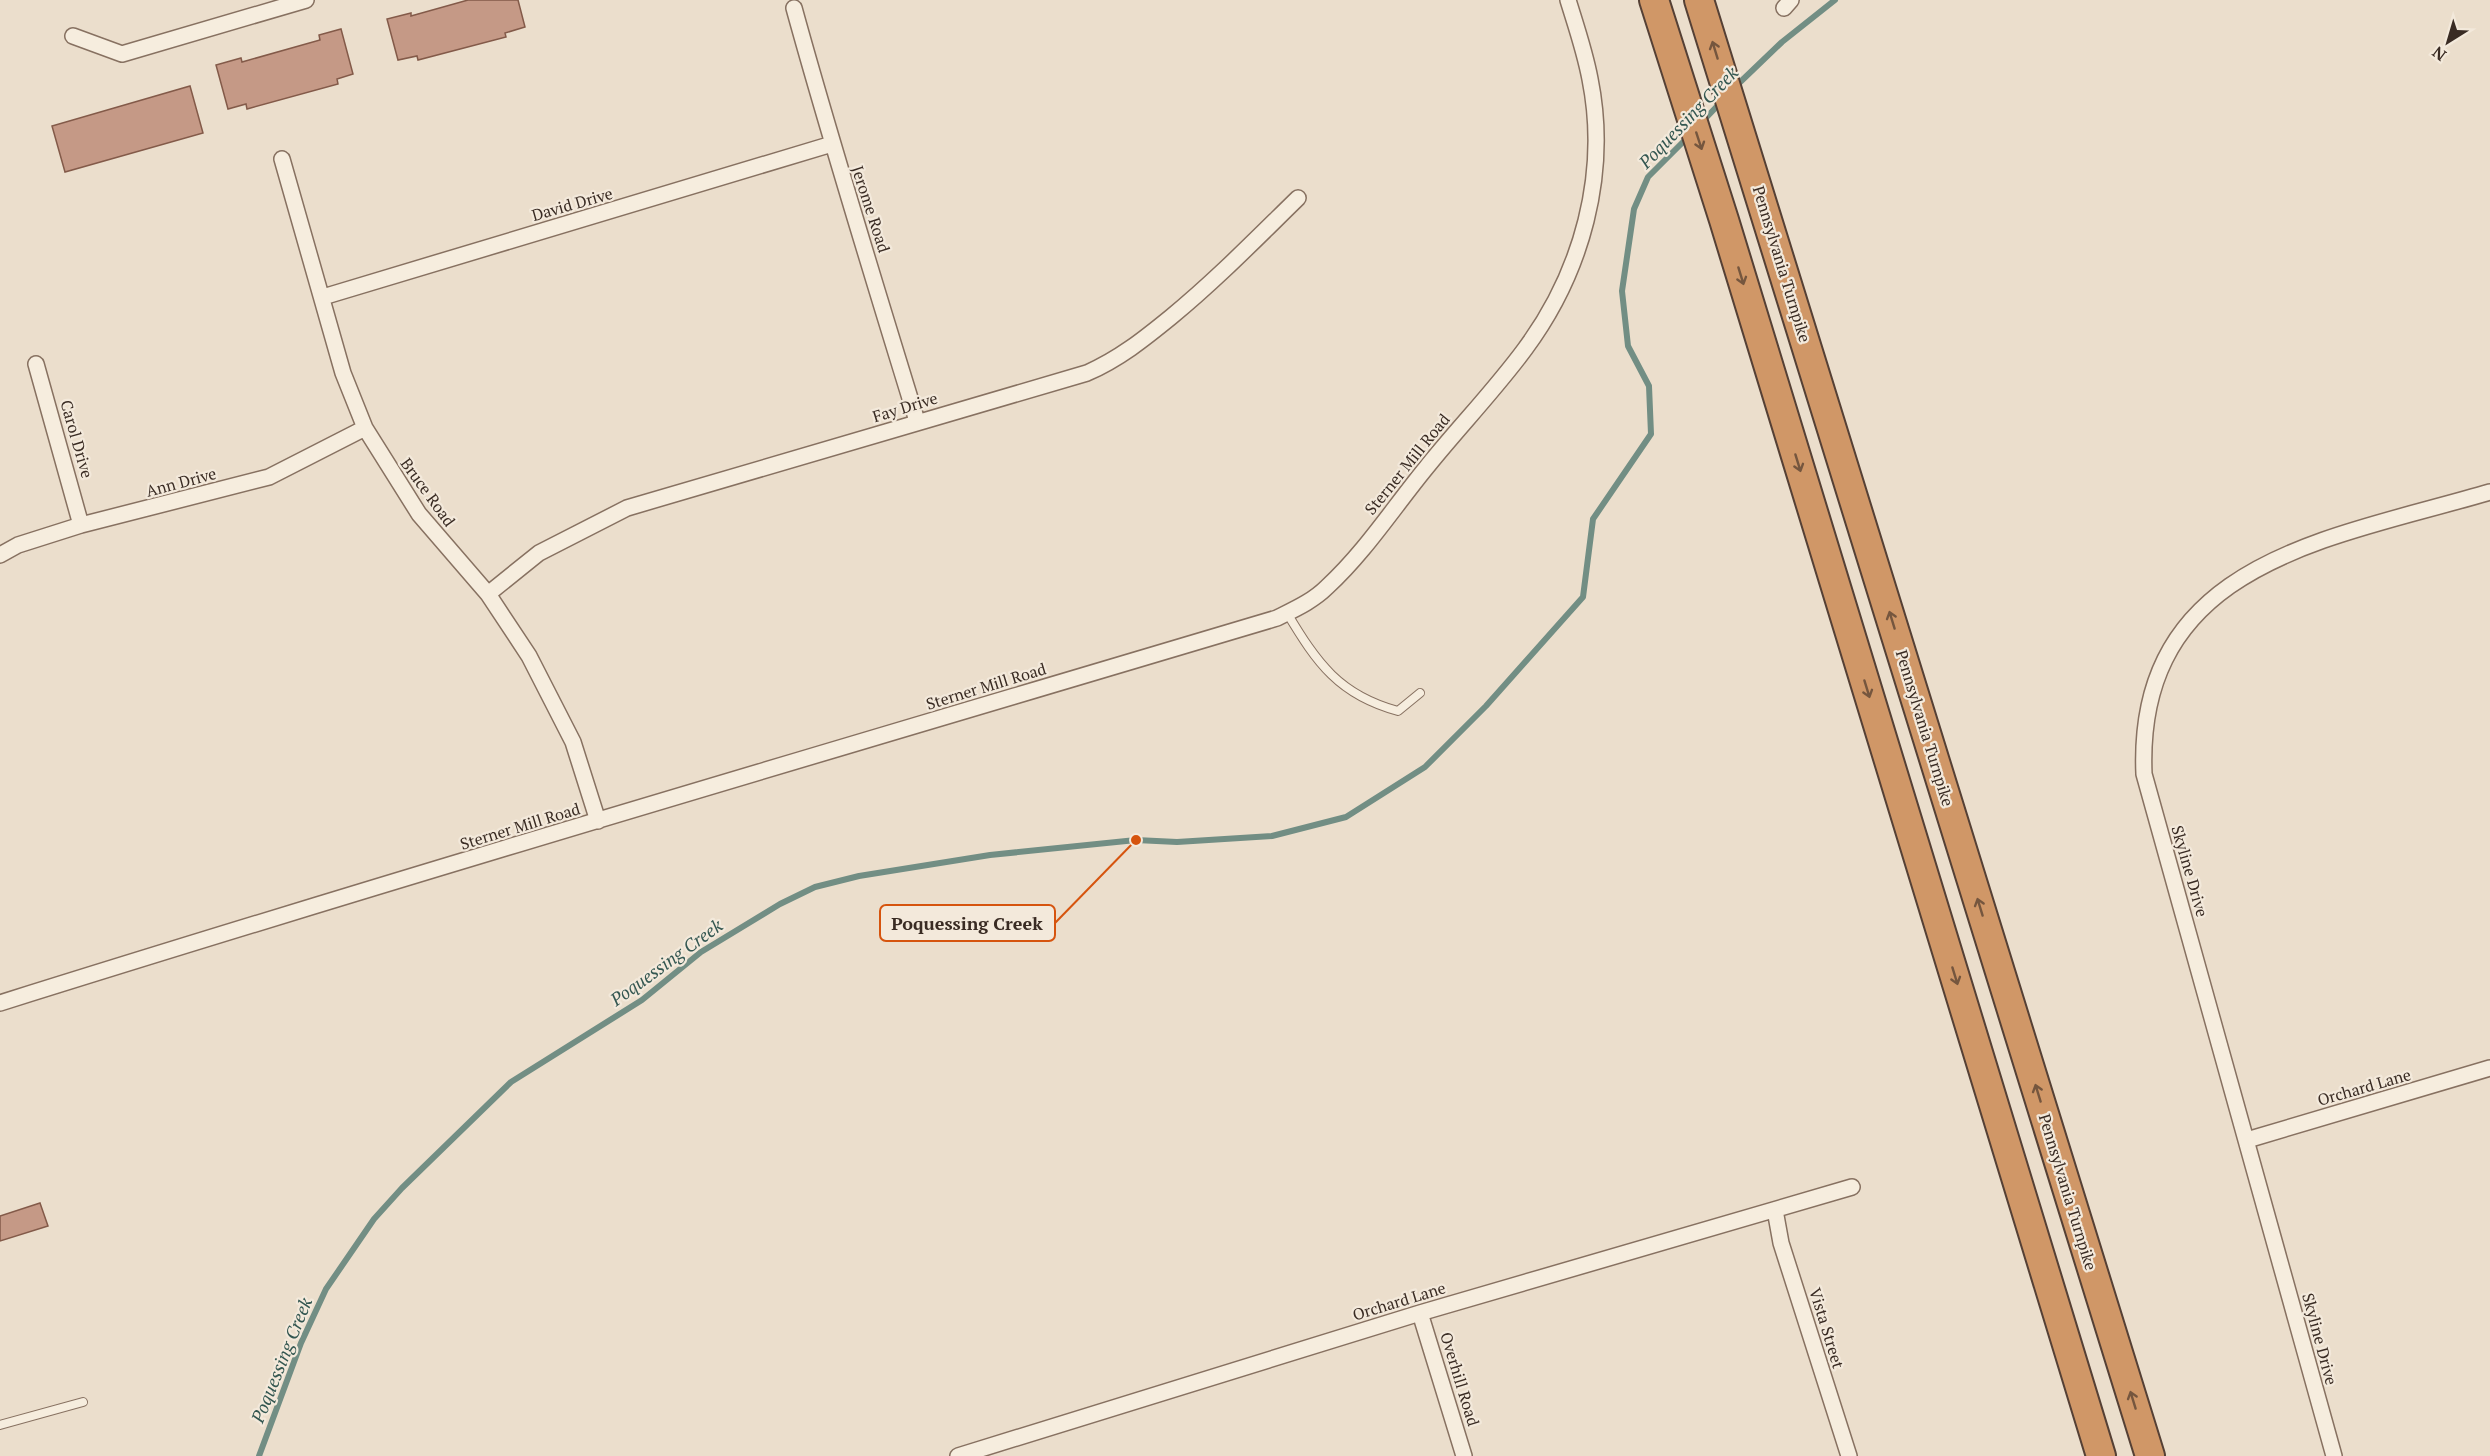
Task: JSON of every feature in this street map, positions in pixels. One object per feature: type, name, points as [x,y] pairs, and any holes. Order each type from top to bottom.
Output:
[{"type":"highway","points":[[1654,0],[1724,220],[2101,1456]]},
{"type":"highway","name":"Pennsylvania Turnpike","points":[[1702,9],[2150,1456]]},
{"type":"street","points":[[73,36],[122,54],[306,0]]},
{"type":"street","name":"Sterner Mill Road","points":[[0,1003],[311,906],[1287,613],[1317,595],[1346,568],[1526,349],[1566,278],[1584,227],[1592,193],[1596,148],[1590,81],[1568,0]]},
{"type":"street","name":"Jerome Road","points":[[794,8],[832,144],[917,422]]},
{"type":"street","name":"David Drive","points":[[323,297],[832,144]]},
{"type":"street","name":"Bruce Road","points":[[282,159],[343,373],[365,428],[419,514],[488,594],[514,630],[565,724],[598,821]]},
{"type":"street","name":"Fay Drive","points":[[488,594],[539,553],[627,508],[1087,373],[1109,364],[1129,351],[1215,281],[1298,198]]},
{"type":"street","name":"Carol Drive","points":[[36,364],[70,476],[81,525]]},
{"type":"street","name":"Ann Drive","points":[[0,555],[18,545],[81,525],[269,477],[365,428]]},
{"type":"street","name":"Skyline Drive","points":[[2334,1456],[2144,774],[2146,716],[2153,688],[2174,644],[2197,612],[2222,590],[2263,565],[2306,546],[2490,492]]},
{"type":"street","name":"Orchard Lane","points":[[2247,1140],[2490,1068]]},
{"type":"street","name":"Orchard Lane","points":[[958,1456],[1420,1313],[1851,1187]]},
{"type":"street","name":"Vista Street","points":[[1775,1210],[1782,1243],[1849,1456]]},
{"type":"street","name":"Overhill Road","points":[[1420,1313],[1464,1456]]},
{"type":"lane","points":[[1287,613],[1311,653],[1327,673],[1353,693],[1374,704],[1398,711],[1420,693]]},
{"type":"lane","points":[[0,1425],[83,1402]]},
{"type":"building","points":[[468,0],[518,0],[525,27],[505,33],[506,37],[418,60],[417,56],[398,60],[387,19],[411,13],[411,16]]},
{"type":"building","points":[[341,29],[353,74],[337,79],[338,84],[247,109],[246,104],[228,109],[216,65],[241,58],[242,62],[320,40],[319,35]]},
{"type":"building","points":[[190,86],[203,133],[65,172],[52,126]]},
{"type":"building","points":[[40,1203],[48,1226],[0,1241],[0,1216]]},
{"type":"waterway","name":"Poquessing Creek","points":[[1734,88],[1782,42],[1835,0]]},
{"type":"waterway","name":"Poquessing Creek","points":[[1701,123],[1723,100]]},
{"type":"waterway","name":"Poquessing Creek","points":[[259,1456],[301,1343],[326,1289],[374,1219],[402,1188],[511,1082],[642,1000],[701,952],[780,904],[815,887],[859,876],[990,855],[1136,840],[1177,842],[1272,836],[1346,817],[1425,767],[1486,706],[1583,597],[1593,519],[1651,434],[1649,386],[1628,346],[1622,291],[1634,209],[1648,177],[1688,137]]},
{"type":"place","name":"Poquessing Creek","points":[[1136,840]]}]
